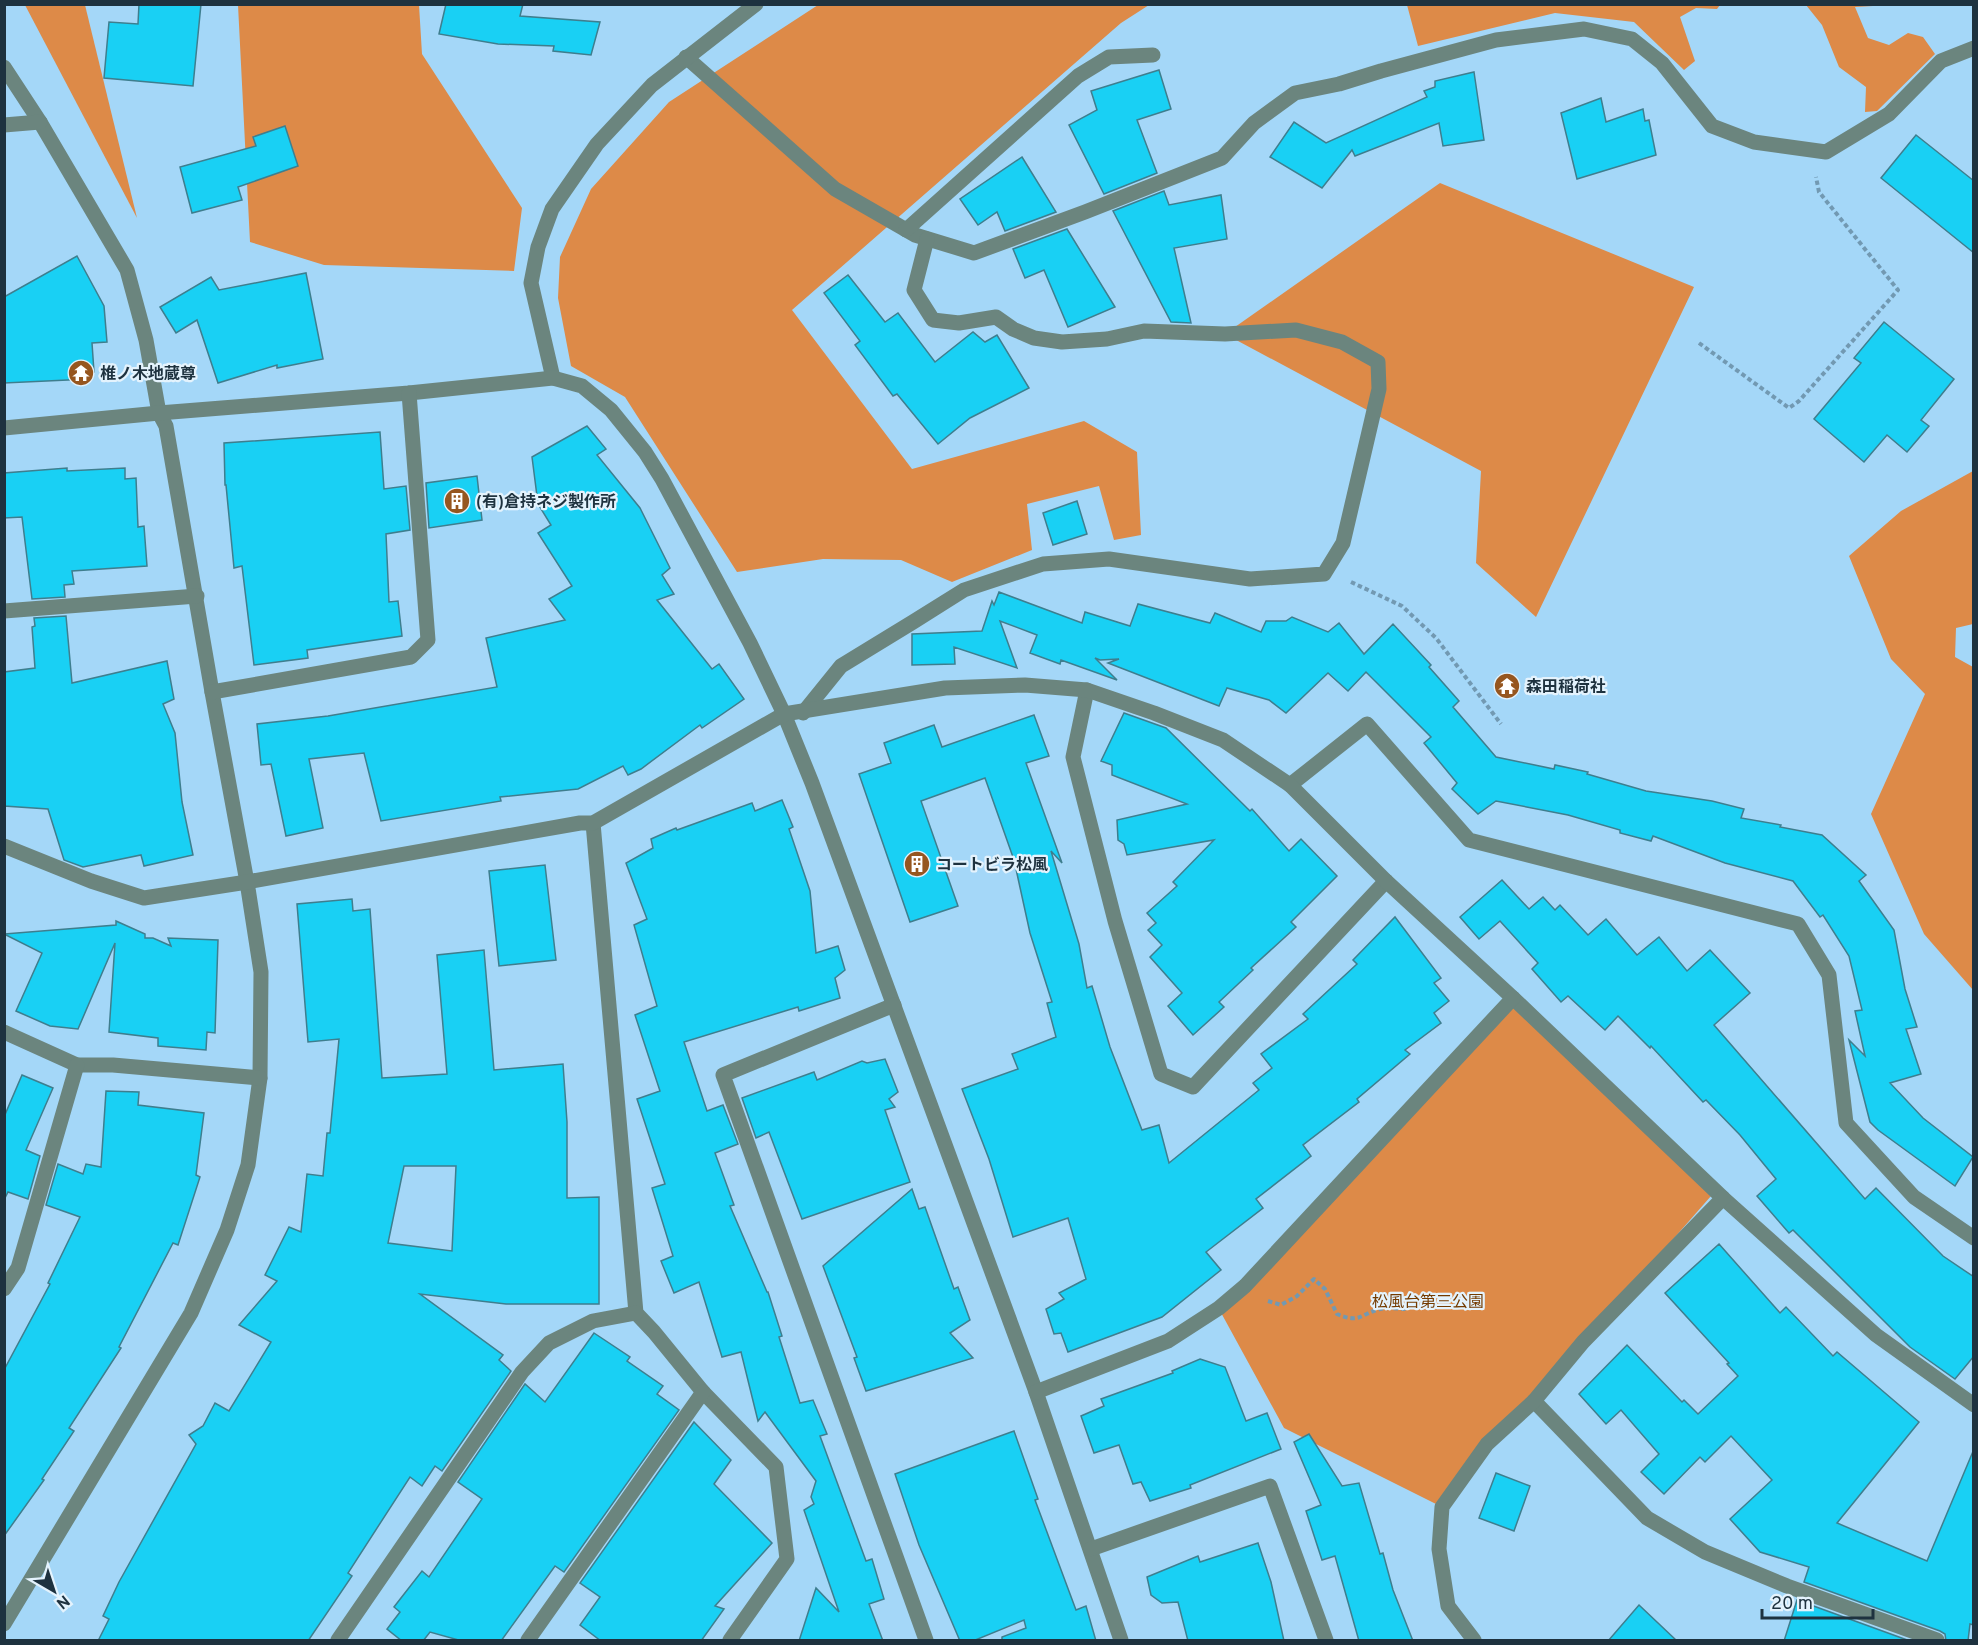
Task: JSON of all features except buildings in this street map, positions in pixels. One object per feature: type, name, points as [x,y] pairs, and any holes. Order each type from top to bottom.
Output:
[{"type":"street","points":[[553,378],[531,283],[538,247],[552,209],[597,144],[652,85],[756,4]]},
{"type":"street","points":[[686,57],[835,189],[906,230],[974,253],[1222,158],[1254,123],[1295,93],[1340,84],[1496,40],[1584,29],[1632,39],[1662,63],[1712,126],[1754,142],[1826,152],[1889,114],[1941,61],[1974,48]]},
{"type":"street","points":[[906,230],[1078,76],[1109,57],[1153,55]]},
{"type":"street","points":[[4,66],[40,122],[127,270],[146,340],[159,413],[166,426],[261,972],[260,1078],[248,1165],[227,1230],[191,1313],[4,1624]]},
{"type":"street","points":[[4,125],[40,122]]},
{"type":"street","points":[[803,713],[841,666],[964,590],[1042,564],[1109,559],[1250,579],[1324,574],[1343,543],[1379,389],[1378,362],[1342,342],[1296,330],[1225,334],[1144,331],[1107,339],[1062,342],[1034,338],[1013,329],[996,317],[959,323],[933,320],[914,290],[927,239]]},
{"type":"street","points":[[4,428],[409,393],[553,378],[582,386],[611,410],[645,452],[662,479],[744,633],[784,714],[812,783],[1036,1392],[1121,1641]]},
{"type":"street","points":[[212,692],[411,657],[428,640],[409,393]]},
{"type":"street","points":[[4,611],[196,596]]},
{"type":"street","points":[[4,846],[91,881],[144,898],[580,823],[593,823],[784,714],[803,713],[945,688],[1025,686],[1087,690],[1223,740],[1290,785],[1386,881],[1723,1198],[1876,1335],[1974,1405]]},
{"type":"street","points":[[1087,690],[1073,757],[1116,921],[1161,1074],[1193,1087],[1386,881]]},
{"type":"street","points":[[1290,785],[1367,724],[1469,840],[1798,924],[1829,975],[1846,1123],[1914,1197],[1974,1238]]},
{"type":"street","points":[[593,823],[636,1313],[703,1392],[776,1467],[787,1559],[730,1641]]},
{"type":"street","points":[[1036,1392],[1168,1341],[1219,1308],[1245,1286],[1513,998]]},
{"type":"street","points":[[894,1005],[723,1074],[926,1641]]},
{"type":"street","points":[[4,1032],[77,1065],[113,1065],[260,1078]]},
{"type":"street","points":[[4,1289],[18,1268],[77,1065]]},
{"type":"street","points":[[1474,1641],[1448,1606],[1439,1549],[1442,1507],[1488,1444],[1534,1401],[1583,1342],[1723,1198]]},
{"type":"street","points":[[338,1641],[522,1372],[549,1343],[593,1321],[636,1313]]},
{"type":"street","points":[[528,1641],[703,1392]]},
{"type":"street","points":[[1534,1401],[1647,1518],[1705,1552],[1787,1586],[1938,1641]]},
{"type":"street","points":[[1090,1549],[1270,1486],[1326,1641]]},
{"type":"path","points":[[1699,343],[1789,408],[1799,401],[1898,290],[1819,192],[1815,175],[1826,152]]},
{"type":"path","points":[[1324,574],[1360,584],[1402,606],[1436,638],[1501,724]]},
{"type":"path","points":[[1245,1286],[1272,1303],[1281,1305],[1297,1296],[1314,1279],[1325,1289],[1337,1314],[1349,1319],[1364,1317],[1381,1309],[1406,1309]]},
{"type":"green space","points":[[1407,4],[1720,5],[1717,9],[1696,8],[1680,17],[1695,61],[1684,70],[1634,22],[1555,13],[1418,46]]},
{"type":"green space","points":[[25,5],[85,5],[137,218]]},
{"type":"green space","points":[[238,5],[419,5],[422,54],[522,208],[514,271],[324,265],[250,242]]},
{"type":"green space","points":[[818,5],[1149,5],[1121,23],[792,310],[912,469],[1084,421],[1137,452],[1141,535],[1114,540],[1099,486],[1027,504],[1032,550],[952,582],[901,560],[823,559],[737,572],[625,397],[571,366],[558,298],[560,257],[591,189],[669,102]]},
{"type":"green space","points":[[1806,5],[1891,5],[1855,7],[1868,38],[1889,45],[1908,33],[1923,37],[1935,54],[1877,111],[1865,112],[1866,87],[1839,67],[1822,25]]},
{"type":"green space","points":[[1440,183],[1694,287],[1536,617],[1476,563],[1481,471],[1225,334]]},
{"type":"green space","points":[[1973,471],[1973,624],[1956,628],[1955,657],[1973,667],[1973,990],[1924,934],[1871,814],[1925,694],[1891,659],[1849,556],[1901,511]]},
{"type":"green space","name":"松風台第三公園","points":[[1513,998],[1711,1196],[1442,1507],[1284,1428],[1219,1309]]},
{"type":"place","name":"椎ノ木地蔵尊","points":[[81,373]]},
{"type":"place","name":"(有)倉持ネジ製作所","points":[[457,501]]},
{"type":"place","name":"森田稲荷社","points":[[1507,686]]},
{"type":"place","name":"コートビラ松風","points":[[917,864]]}]
